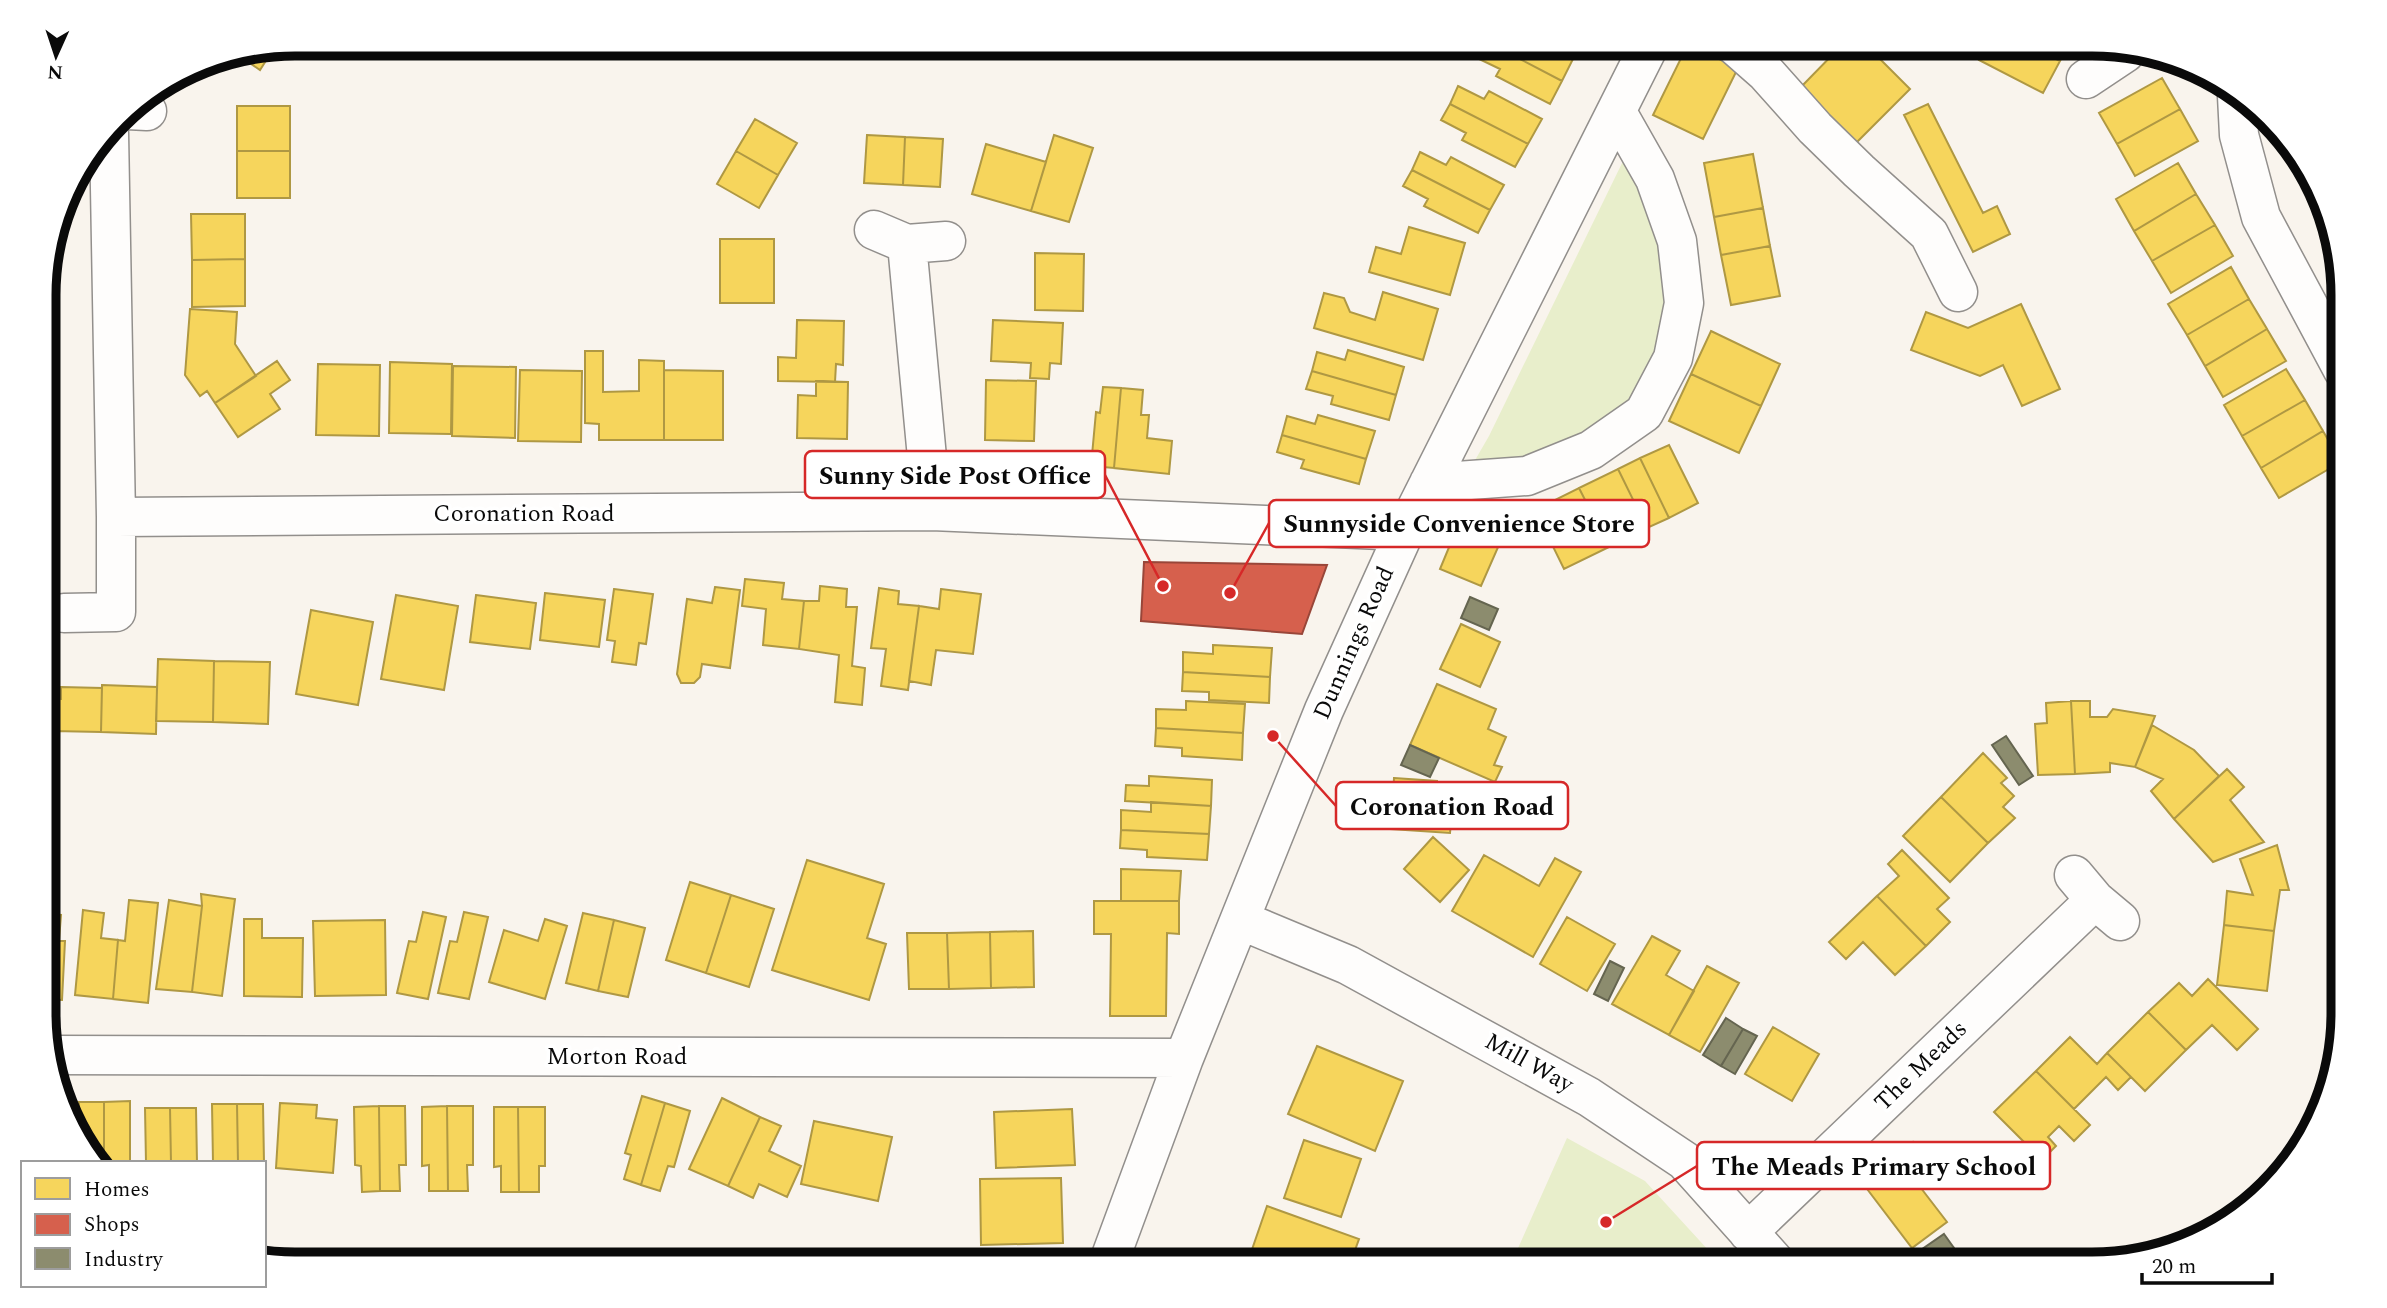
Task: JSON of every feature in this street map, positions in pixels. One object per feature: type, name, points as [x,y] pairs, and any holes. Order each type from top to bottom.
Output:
[{"type":"street","name":"Dunnings Road","points":[[1113,1252],[1184,1058],[1324,710],[1405,531],[1617,112],[1640,56]]},
{"type":"street","points":[[1747,56],[1859,171],[1929,234],[1958,292]]},
{"type":"street","points":[[2086,79],[2117,58]]},
{"type":"street","points":[[2237,105],[2239,135],[2261,217],[2331,348]]},
{"type":"street","points":[[1429,483],[1527,476],[1591,450],[1644,413],[1673,358],[1684,303],[1678,241],[1655,179],[1617,112]]},
{"type":"street","points":[[64,612],[117,612],[109,145]]},
{"type":"street","points":[[932,512],[890,237],[946,241]]},
{"type":"street","name":"Coronation Road","points":[[116,517],[932,512],[1405,531]]},
{"type":"street","name":"The Meads","points":[[1748,1232],[2096,899]]},
{"type":"street","name":"Mill Way","points":[[1240,920],[1348,965],[1589,1097],[1685,1161],[1765,1251]]},
{"type":"street","name":"Morton Road","points":[[60,1055],[1184,1058]]},
{"type":"green space","points":[[1625,157],[1650,210],[1673,311],[1638,400],[1552,455],[1467,474],[1489,436]]},
{"type":"green space","points":[[1567,1138],[1645,1181],[1709,1251],[1517,1251]]},
{"type":"building: Homes","points":[[1514,56],[1562,81],[1550,104],[1496,76],[1500,69],[1475,57]]},
{"type":"building: Homes","points":[[1514,56],[1574,56],[1562,81]]},
{"type":"building: Homes","points":[[1682,56],[1713,56],[1738,68],[1703,139],[1653,115]]},
{"type":"building: Homes","points":[[1831,56],[1877,56],[1910,89],[1854,145],[1798,90]]},
{"type":"building: Homes","points":[[1981,56],[2050,56],[2060,61],[2043,93],[1979,60]]},
{"type":"building: Homes","points":[[2050,56],[2063,56],[2060,61]]},
{"type":"building: Homes","points":[[268,58],[260,70],[247,61]]},
{"type":"building: Homes","points":[[2162,78],[2180,109],[2117,144],[2099,113]]},
{"type":"building: Homes","points":[[1458,86],[1484,99],[1489,91],[1542,119],[1528,144],[1450,104]]},
{"type":"building: Homes","points":[[1450,104],[1528,144],[1515,167],[1462,140],[1466,133],[1441,120]]},
{"type":"building: Homes","points":[[1928,104],[1983,213],[1997,206],[2010,234],[1973,252],[1904,115]]},
{"type":"building: Homes","points":[[237,106],[290,106],[290,151],[237,151]]},
{"type":"building: Homes","points":[[2180,109],[2198,141],[2135,176],[2117,144]]},
{"type":"building: Homes","points":[[755,119],[797,143],[778,175],[736,151]]},
{"type":"building: Homes","points":[[867,135],[905,137],[903,185],[864,183]]},
{"type":"building: Homes","points":[[1054,135],[1093,148],[1069,222],[1031,211]]},
{"type":"building: Homes","points":[[905,137],[943,139],[940,187],[903,185]]},
{"type":"building: Homes","points":[[986,144],[1046,162],[1031,211],[972,194]]},
{"type":"building: Homes","points":[[237,151],[290,151],[290,198],[237,198]]},
{"type":"building: Homes","points":[[736,151],[778,175],[759,208],[717,184]]},
{"type":"building: Homes","points":[[1420,152],[1446,165],[1451,157],[1504,185],[1490,210],[1412,170]]},
{"type":"building: Homes","points":[[1753,154],[1763,208],[1714,217],[1704,163]]},
{"type":"building: Homes","points":[[2178,163],[2196,194],[2134,231],[2116,199]]},
{"type":"building: Homes","points":[[1412,170],[1490,210],[1478,233],[1424,206],[1428,199],[1403,186]]},
{"type":"building: Homes","points":[[2196,194],[2215,225],[2152,261],[2134,231]]},
{"type":"building: Homes","points":[[1763,208],[1770,246],[1721,255],[1714,217]]},
{"type":"building: Homes","points":[[191,214],[245,214],[245,259],[192,260]]},
{"type":"building: Homes","points":[[2215,225],[2233,256],[2171,293],[2152,261]]},
{"type":"building: Homes","points":[[1409,227],[1465,243],[1450,295],[1369,272],[1376,247],[1401,254]]},
{"type":"building: Homes","points":[[720,239],[774,239],[774,303],[720,303]]},
{"type":"building: Homes","points":[[1770,246],[1780,296],[1731,305],[1721,255]]},
{"type":"building: Homes","points":[[1035,253],[1084,254],[1083,311],[1035,310]]},
{"type":"building: Homes","points":[[245,259],[245,306],[192,307],[192,260]]},
{"type":"building: Homes","points":[[2231,267],[2249,299],[2187,335],[2168,304]]},
{"type":"building: Homes","points":[[1383,292],[1438,309],[1423,360],[1314,328],[1324,293],[1344,298],[1350,312],[1375,320]]},
{"type":"building: Homes","points":[[2249,299],[2267,329],[2205,366],[2187,335]]},
{"type":"building: Homes","points":[[2021,304],[2060,389],[2022,406],[2003,365],[1980,376],[1911,350],[1926,312],[1968,328]]},
{"type":"building: Homes","points":[[190,309],[237,312],[235,344],[256,376],[215,403],[207,391],[200,396],[185,375]]},
{"type":"building: Homes","points":[[797,320],[844,321],[843,365],[836,364],[835,382],[778,381],[778,357],[796,358]]},
{"type":"building: Homes","points":[[993,320],[1063,323],[1061,364],[1050,363],[1049,379],[1030,378],[1031,363],[991,361]]},
{"type":"building: Homes","points":[[2267,329],[2286,361],[2223,397],[2205,366]]},
{"type":"building: Homes","points":[[1711,331],[1780,364],[1761,406],[1691,374]]},
{"type":"building: Homes","points":[[1348,350],[1404,367],[1396,395],[1312,371],[1317,352],[1345,360]]},
{"type":"building: Homes","points":[[585,351],[603,351],[603,392],[639,391],[639,360],[664,361],[664,440],[599,440],[599,424],[585,423]]},
{"type":"building: Homes","points":[[277,361],[290,380],[270,394],[280,409],[238,437],[215,403]]},
{"type":"building: Homes","points":[[390,362],[452,364],[451,434],[389,433]]},
{"type":"building: Homes","points":[[318,364],[380,365],[379,436],[316,435]]},
{"type":"building: Homes","points":[[453,366],[516,367],[515,438],[452,436]]},
{"type":"building: Homes","points":[[2286,369],[2305,400],[2242,436],[2224,405]]},
{"type":"building: Homes","points":[[520,370],[582,371],[581,442],[518,441]]},
{"type":"building: Homes","points":[[664,370],[723,371],[723,440],[664,440]]},
{"type":"building: Homes","points":[[1312,371],[1396,395],[1389,420],[1331,404],[1333,396],[1306,389]]},
{"type":"building: Homes","points":[[1691,374],[1761,406],[1739,453],[1669,421]]},
{"type":"building: Homes","points":[[986,380],[1036,381],[1034,441],[985,440]]},
{"type":"building: Homes","points":[[816,381],[848,382],[847,439],[797,438],[798,395],[816,396]]},
{"type":"building: Homes","points":[[1103,387],[1121,388],[1114,468],[1091,466],[1096,412],[1100,413]]},
{"type":"building: Homes","points":[[1121,388],[1143,390],[1141,415],[1149,415],[1147,438],[1172,441],[1169,474],[1114,468]]},
{"type":"building: Homes","points":[[2305,400],[2323,431],[2261,468],[2242,436]]},
{"type":"building: Homes","points":[[1318,415],[1375,431],[1366,459],[1282,435],[1287,416],[1315,424]]},
{"type":"building: Homes","points":[[2323,431],[2331,445],[2331,468],[2279,498],[2261,468]]},
{"type":"building: Homes","points":[[1282,435],[1366,459],[1359,484],[1301,468],[1304,460],[1277,452]]},
{"type":"building: Homes","points":[[1669,445],[1698,503],[1669,518],[1640,458]]},
{"type":"building: Homes","points":[[1640,458],[1669,518],[1647,528],[1618,469]]},
{"type":"building: Homes","points":[[1618,469],[1647,528],[1609,547],[1579,488]]},
{"type":"building: Homes","points":[[1579,488],[1609,547],[1564,569],[1535,510]]},
{"type":"building: Homes","points":[[1464,511],[1506,529],[1481,586],[1440,569]]},
{"type":"building: Homes","points":[[745,579],[784,583],[782,599],[804,601],[799,649],[763,645],[766,609],[742,606]]},
{"type":"building: Homes","points":[[820,586],[847,589],[846,607],[857,607],[852,666],[865,668],[862,705],[835,702],[839,655],[799,649],[804,601],[819,601]]},
{"type":"building: Homes","points":[[715,587],[740,590],[730,668],[702,664],[700,677],[694,683],[681,683],[677,674],[687,599],[712,603]]},
{"type":"building: Homes","points":[[879,588],[899,591],[898,604],[919,606],[908,690],[881,686],[886,649],[871,648]]},
{"type":"building: Homes","points":[[614,589],[653,594],[646,644],[639,643],[636,665],[612,662],[615,641],[607,640]]},
{"type":"building: Homes","points":[[941,589],[981,594],[973,654],[936,650],[931,685],[909,681],[919,606],[939,609]]},
{"type":"building: Homes","points":[[545,593],[605,600],[599,647],[540,640]]},
{"type":"building: Homes","points":[[396,595],[458,606],[444,690],[381,679]]},
{"type":"building: Homes","points":[[476,595],[536,603],[530,649],[470,642]]},
{"type":"building: Homes","points":[[311,610],[373,622],[358,705],[296,694]]},
{"type":"building: Homes","points":[[1461,624],[1500,642],[1480,687],[1440,669]]},
{"type":"building: Homes","points":[[1213,645],[1272,648],[1270,677],[1183,672],[1183,652],[1213,654]]},
{"type":"building: Homes","points":[[158,659],[214,661],[213,722],[156,721]]},
{"type":"building: Homes","points":[[214,661],[270,662],[268,724],[213,722]]},
{"type":"building: Homes","points":[[1183,672],[1270,677],[1269,703],[1209,700],[1209,692],[1182,691]]},
{"type":"building: Homes","points":[[1437,684],[1496,709],[1488,729],[1506,737],[1494,765],[1502,767],[1495,782],[1410,745]]},
{"type":"building: Homes","points":[[102,685],[157,687],[156,734],[101,732]]},
{"type":"building: Homes","points":[[61,687],[102,688],[101,732],[56,731],[56,699],[61,699]]},
{"type":"building: Homes","points":[[1186,701],[1245,704],[1243,733],[1156,728],[1156,709],[1186,710]]},
{"type":"building: Homes","points":[[2071,701],[2090,701],[2090,717],[2107,717],[2113,709],[2155,716],[2135,767],[2110,763],[2110,772],[2075,774]]},
{"type":"building: Homes","points":[[2071,701],[2075,774],[2038,775],[2035,724],[2047,723],[2046,703]]},
{"type":"building: Homes","points":[[2152,725],[2194,750],[2219,776],[2174,819],[2151,791],[2163,779],[2135,767]]},
{"type":"building: Homes","points":[[1156,728],[1243,733],[1242,760],[1182,756],[1182,748],[1155,746]]},
{"type":"building: Homes","points":[[1983,753],[2007,778],[2001,783],[2014,796],[2003,807],[2015,818],[1988,843],[1941,797]]},
{"type":"building: Homes","points":[[2227,769],[2244,787],[2230,800],[2264,842],[2213,862],[2174,819]]},
{"type":"building: Homes","points":[[1149,776],[1212,780],[1211,806],[1125,801],[1126,785],[1149,786]]},
{"type":"building: Homes","points":[[1394,778],[1437,781],[1436,800],[1453,802],[1450,833],[1391,829]]},
{"type":"building: Homes","points":[[1941,797],[1988,843],[1950,882],[1903,836]]},
{"type":"building: Homes","points":[[1151,802],[1211,806],[1209,834],[1121,830],[1121,810],[1151,812]]},
{"type":"building: Homes","points":[[1121,830],[1209,834],[1207,860],[1147,857],[1147,850],[1120,848]]},
{"type":"building: Homes","points":[[1433,837],[1469,870],[1440,902],[1404,869]]},
{"type":"building: Homes","points":[[2277,845],[2289,890],[2280,890],[2274,931],[2224,925],[2227,891],[2253,895],[2240,859]]},
{"type":"building: Homes","points":[[1902,850],[1949,898],[1937,909],[1950,922],[1926,946],[1877,896],[1899,876],[1888,864]]},
{"type":"building: Homes","points":[[1484,855],[1539,886],[1555,858],[1581,872],[1533,957],[1452,911]]},
{"type":"building: Homes","points":[[807,860],[884,884],[867,938],[886,944],[869,1000],[772,970]]},
{"type":"building: Homes","points":[[1121,869],[1181,871],[1179,901],[1121,901]]},
{"type":"building: Homes","points":[[690,882],[731,895],[706,973],[666,960]]},
{"type":"building: Homes","points":[[201,894],[235,899],[222,996],[192,992]]},
{"type":"building: Homes","points":[[731,895],[774,909],[749,987],[706,973]]},
{"type":"building: Homes","points":[[1877,896],[1926,946],[1895,975],[1863,942],[1846,959],[1829,942]]},
{"type":"building: Homes","points":[[129,900],[158,903],[148,1003],[113,999],[118,940],[125,941]]},
{"type":"building: Homes","points":[[169,900],[202,906],[192,992],[156,989]]},
{"type":"building: Homes","points":[[1094,901],[1179,901],[1179,934],[1167,933],[1166,1016],[1110,1016],[1111,934],[1094,934]]},
{"type":"building: Homes","points":[[83,910],[104,913],[101,938],[118,940],[113,999],[75,995]]},
{"type":"building: Homes","points":[[423,912],[446,917],[428,999],[397,993],[409,941],[416,942]]},
{"type":"building: Homes","points":[[464,912],[488,917],[469,999],[438,993],[450,941],[457,942]]},
{"type":"building: Homes","points":[[583,913],[614,920],[598,991],[566,983]]},
{"type":"building: Homes","points":[[56,915],[61,915],[59,941],[65,941],[62,1000],[56,1000]]},
{"type":"building: Homes","points":[[1567,917],[1615,944],[1587,991],[1540,964]]},
{"type":"building: Homes","points":[[244,919],[262,919],[262,938],[303,938],[302,997],[244,996]]},
{"type":"building: Homes","points":[[545,919],[567,926],[545,999],[489,982],[504,930],[538,941]]},
{"type":"building: Homes","points":[[385,920],[386,995],[315,996],[313,921]]},
{"type":"building: Homes","points":[[614,920],[645,928],[628,997],[598,991]]},
{"type":"building: Homes","points":[[2224,925],[2274,931],[2267,991],[2217,985]]},
{"type":"building: Homes","points":[[1033,931],[1034,987],[991,988],[990,932]]},
{"type":"building: Homes","points":[[990,932],[991,988],[949,989],[947,933]]},
{"type":"building: Homes","points":[[907,933],[947,933],[949,989],[909,989]]},
{"type":"building: Homes","points":[[1652,936],[1680,951],[1666,975],[1694,991],[1669,1035],[1612,1004]]},
{"type":"building: Homes","points":[[1707,966],[1739,983],[1700,1052],[1669,1035]]},
{"type":"building: Homes","points":[[2208,979],[2258,1029],[2237,1050],[2212,1025],[2186,1050],[2148,1012],[2179,983],[2192,996]]},
{"type":"building: Homes","points":[[2148,1012],[2186,1050],[2145,1091],[2107,1053]]},
{"type":"building: Homes","points":[[1773,1027],[1819,1054],[1792,1101],[1745,1074]]},
{"type":"building: Homes","points":[[2070,1037],[2097,1064],[2107,1053],[2131,1077],[2118,1090],[2106,1077],[2074,1109],[2036,1071]]},
{"type":"building: Homes","points":[[1317,1046],[1403,1081],[1375,1151],[1288,1114]]},
{"type":"building: Homes","points":[[2036,1071],[2090,1125],[2074,1141],[2059,1126],[2048,1137],[2056,1146],[2042,1160],[1994,1112]]},
{"type":"building: Homes","points":[[642,1096],[665,1103],[641,1185],[624,1179],[631,1155],[625,1153]]},
{"type":"building: Homes","points":[[722,1098],[760,1117],[728,1186],[689,1169]]},
{"type":"building: Homes","points":[[130,1101],[130,1161],[107,1161],[104,1157],[104,1102]]},
{"type":"building: Homes","points":[[79,1102],[104,1102],[104,1157],[96,1146],[79,1114]]},
{"type":"building: Homes","points":[[280,1103],[317,1105],[316,1118],[337,1120],[333,1173],[276,1168]]},
{"type":"building: Homes","points":[[665,1103],[690,1111],[674,1167],[668,1166],[660,1191],[641,1185]]},
{"type":"building: Homes","points":[[212,1104],[237,1104],[238,1161],[213,1161]]},
{"type":"building: Homes","points":[[237,1104],[263,1104],[264,1161],[238,1161]]},
{"type":"building: Homes","points":[[379,1106],[405,1106],[406,1165],[399,1165],[400,1191],[380,1191]]},
{"type":"building: Homes","points":[[379,1106],[380,1191],[362,1192],[361,1166],[355,1165],[354,1107]]},
{"type":"building: Homes","points":[[447,1106],[473,1106],[473,1165],[467,1165],[468,1191],[448,1191]]},
{"type":"building: Homes","points":[[447,1106],[448,1191],[429,1191],[429,1165],[422,1166],[422,1107]]},
{"type":"building: Homes","points":[[494,1107],[518,1107],[519,1192],[501,1192],[501,1166],[494,1167]]},
{"type":"building: Homes","points":[[518,1107],[545,1107],[545,1166],[539,1166],[539,1192],[519,1192]]},
{"type":"building: Homes","points":[[145,1108],[170,1108],[171,1161],[146,1161]]},
{"type":"building: Homes","points":[[170,1108],[196,1108],[197,1161],[171,1161]]},
{"type":"building: Homes","points":[[1072,1109],[1075,1165],[996,1168],[994,1112]]},
{"type":"building: Homes","points":[[760,1117],[781,1126],[769,1151],[801,1166],[787,1197],[759,1184],[753,1198],[728,1186]]},
{"type":"building: Homes","points":[[814,1121],[892,1137],[878,1201],[801,1184]]},
{"type":"building: Homes","points":[[1304,1140],[1361,1159],[1341,1217],[1284,1198]]},
{"type":"building: Homes","points":[[1913,1142],[1931,1166],[1914,1179],[1947,1222],[1912,1248],[1861,1181]]},
{"type":"building: Homes","points":[[1061,1178],[1063,1243],[981,1245],[980,1179]]},
{"type":"building: Homes","points":[[1267,1206],[1359,1239],[1355,1251],[1251,1251]]},
{"type":"building: Homes","points":[[951,1251],[1040,1251],[1040,1252]]},
{"type":"building: Shops","points":[[1144,562],[1327,565],[1302,634],[1141,621]]},
{"type":"building: Industry","points":[[1470,597],[1498,609],[1489,630],[1461,618]]},
{"type":"building: Industry","points":[[2006,736],[2033,776],[2019,785],[1992,745]]},
{"type":"building: Industry","points":[[1410,745],[1439,758],[1430,777],[1401,765]]},
{"type":"building: Industry","points":[[1610,961],[1624,968],[1608,1001],[1594,994]]},
{"type":"building: Industry","points":[[1726,1018],[1743,1029],[1721,1066],[1703,1055]]},
{"type":"building: Industry","points":[[1743,1029],[1757,1036],[1735,1074],[1721,1066]]},
{"type":"building: Industry","points":[[1944,1234],[1954,1248],[1950,1251],[1919,1251]]},
{"type":"place","name":"Sunny Side Post Office","points":[[1163,586]]},
{"type":"place","name":"Sunnyside Convenience Store","points":[[1230,593]]},
{"type":"place","name":"Coronation Road","points":[[1273,736]]},
{"type":"place","name":"The Meads Primary School","points":[[1606,1222]]}]
